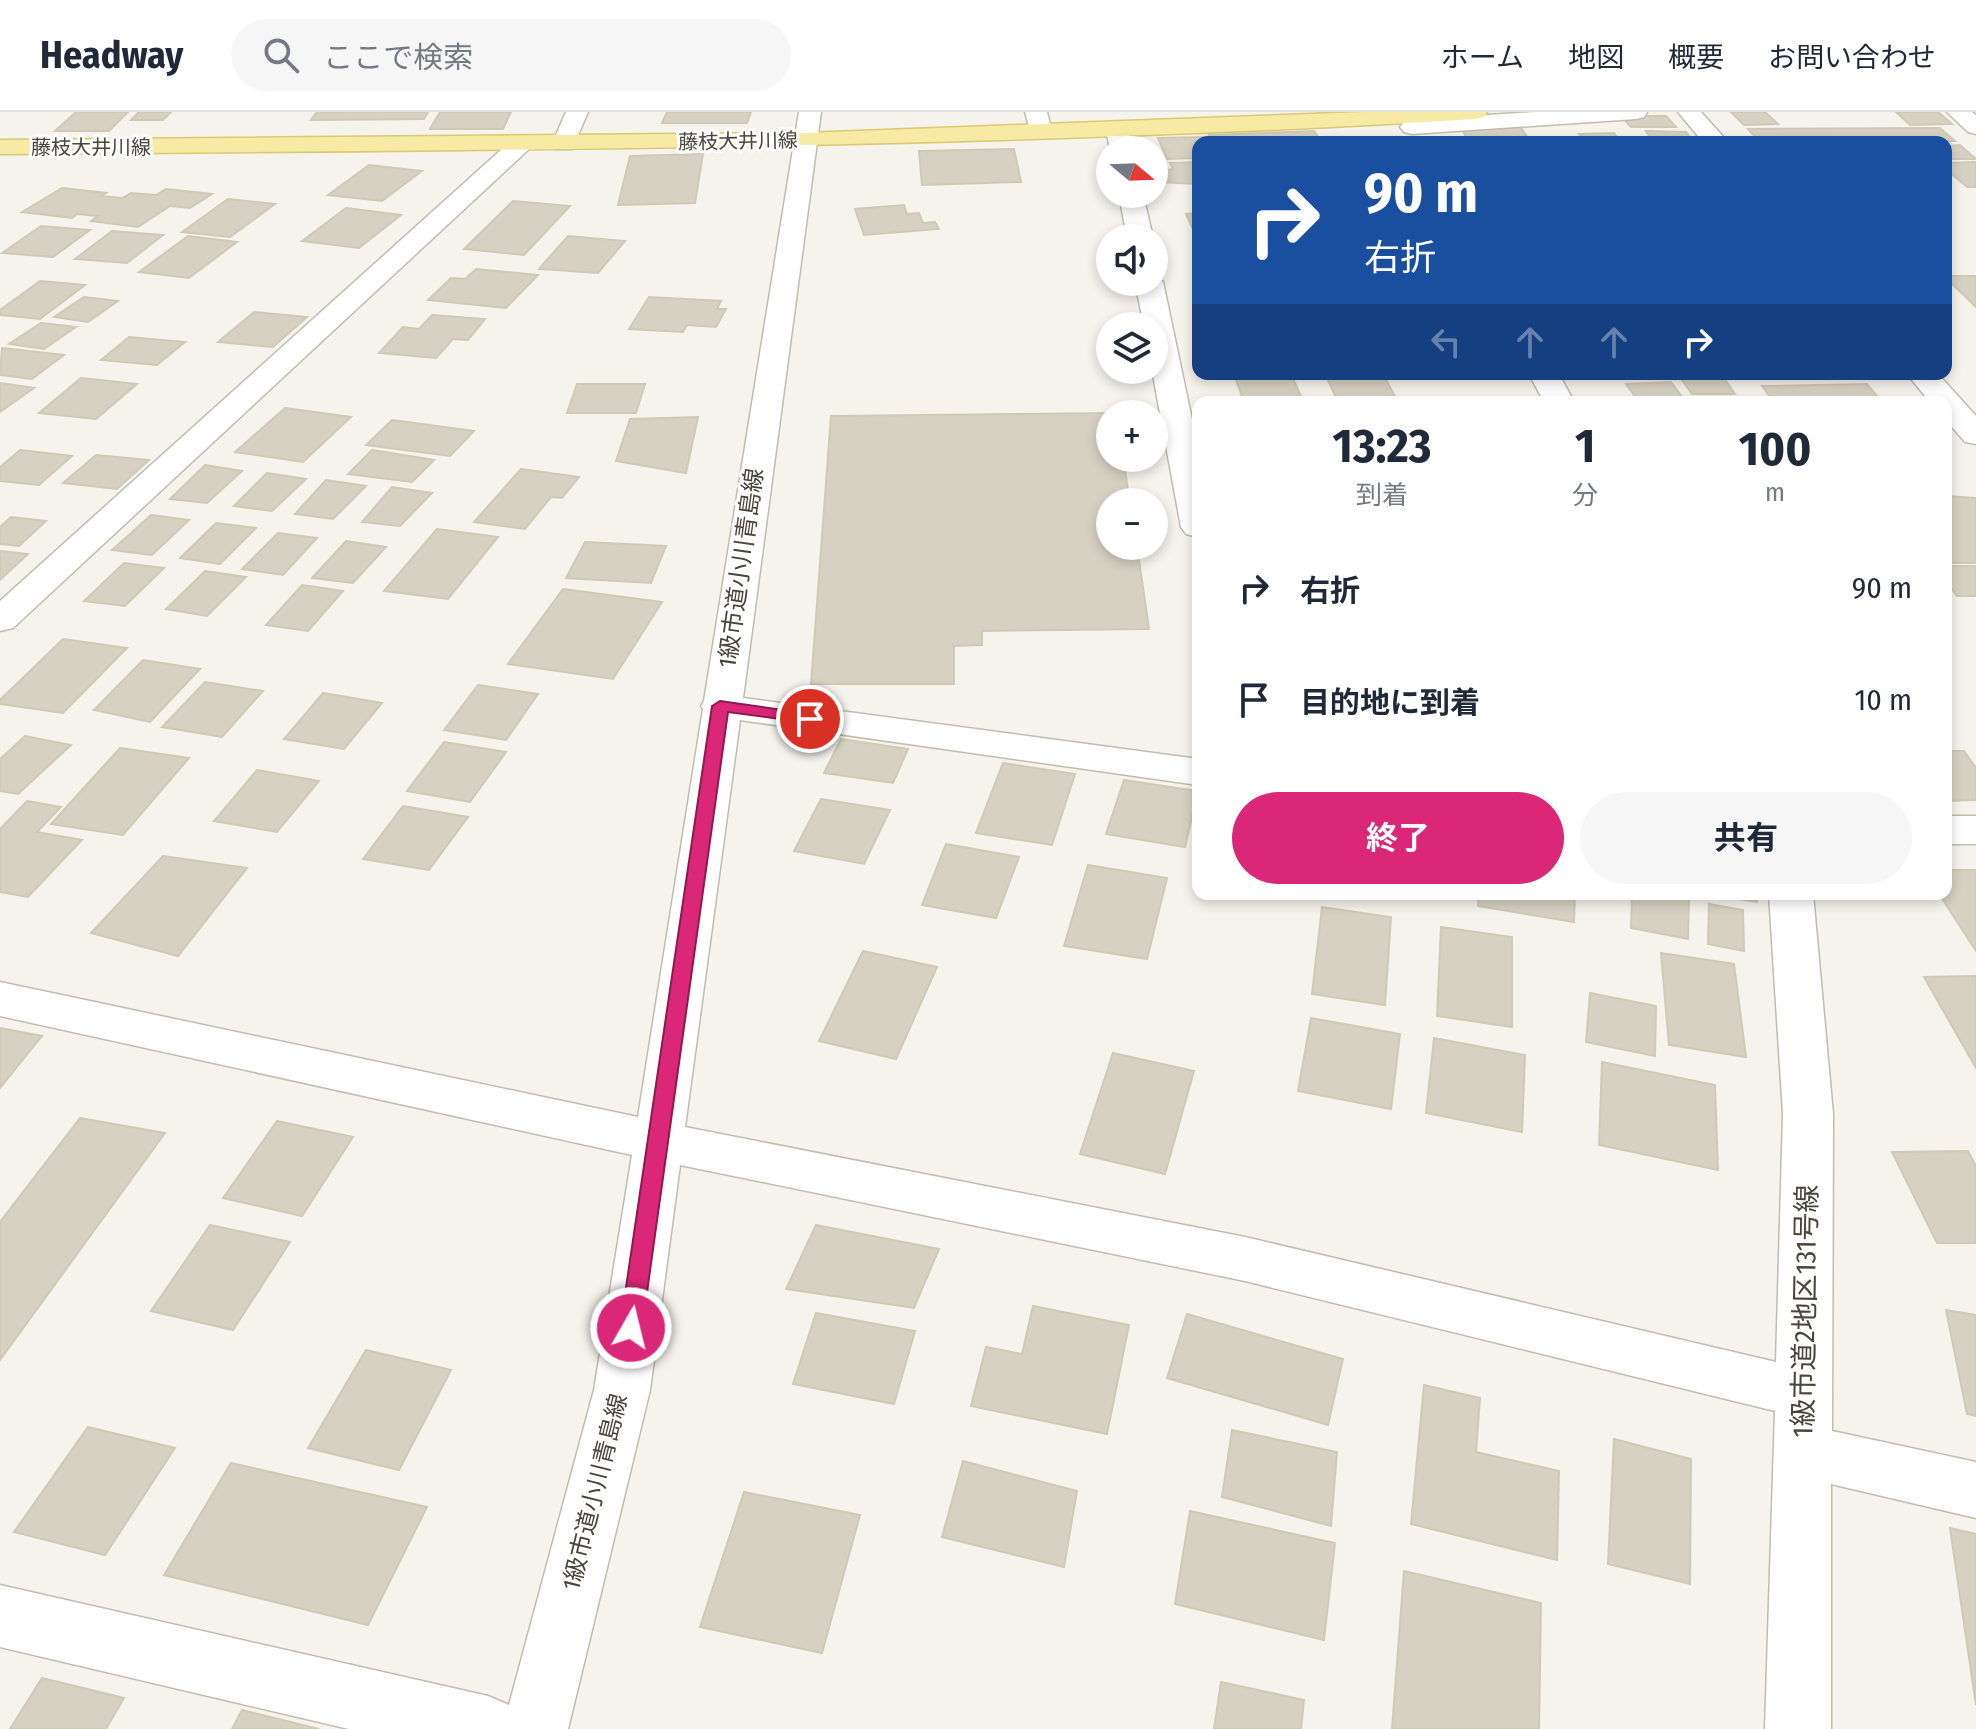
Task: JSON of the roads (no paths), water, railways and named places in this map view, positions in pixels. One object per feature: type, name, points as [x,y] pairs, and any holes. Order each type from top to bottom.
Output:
[{"type":"main road","name":"藤枝大井川線","points":[[1198,136],[1411,125],[1476,112]]},
{"type":"main road","name":"藤枝大井川線","points":[[0,147],[564,144],[807,126],[1038,122],[1102,136]]},
{"type":"main road","name":"藤枝大井川線","points":[[1168,138],[1192,136]]},
{"type":"street","points":[[564,144],[577,112]]},
{"type":"street","points":[[1411,125],[1636,112]]},
{"type":"street","points":[[1689,112],[1711,136]]},
{"type":"street","points":[[1958,112],[1976,127]]},
{"type":"street","name":"1級市道小川青島線","points":[[535,1729],[622,1390],[807,126]]},
{"type":"street","points":[[3,614],[520,145]]},
{"type":"street","points":[[1152,296],[1192,497]]},
{"type":"street","points":[[1927,380],[1941,396]]},
{"type":"street","points":[[1952,408],[1976,435]]},
{"type":"street","points":[[720,706],[1192,771]]},
{"type":"street","points":[[1952,830],[1976,830]]},
{"type":"street","name":"1級市道2地区131号線","points":[[1791,900],[1808,1114],[1798,1729]]},
{"type":"street","points":[[0,999],[659,1141],[1245,1259],[1803,1422],[1976,1490]]},
{"type":"street","points":[[0,1616],[488,1729]]}]
